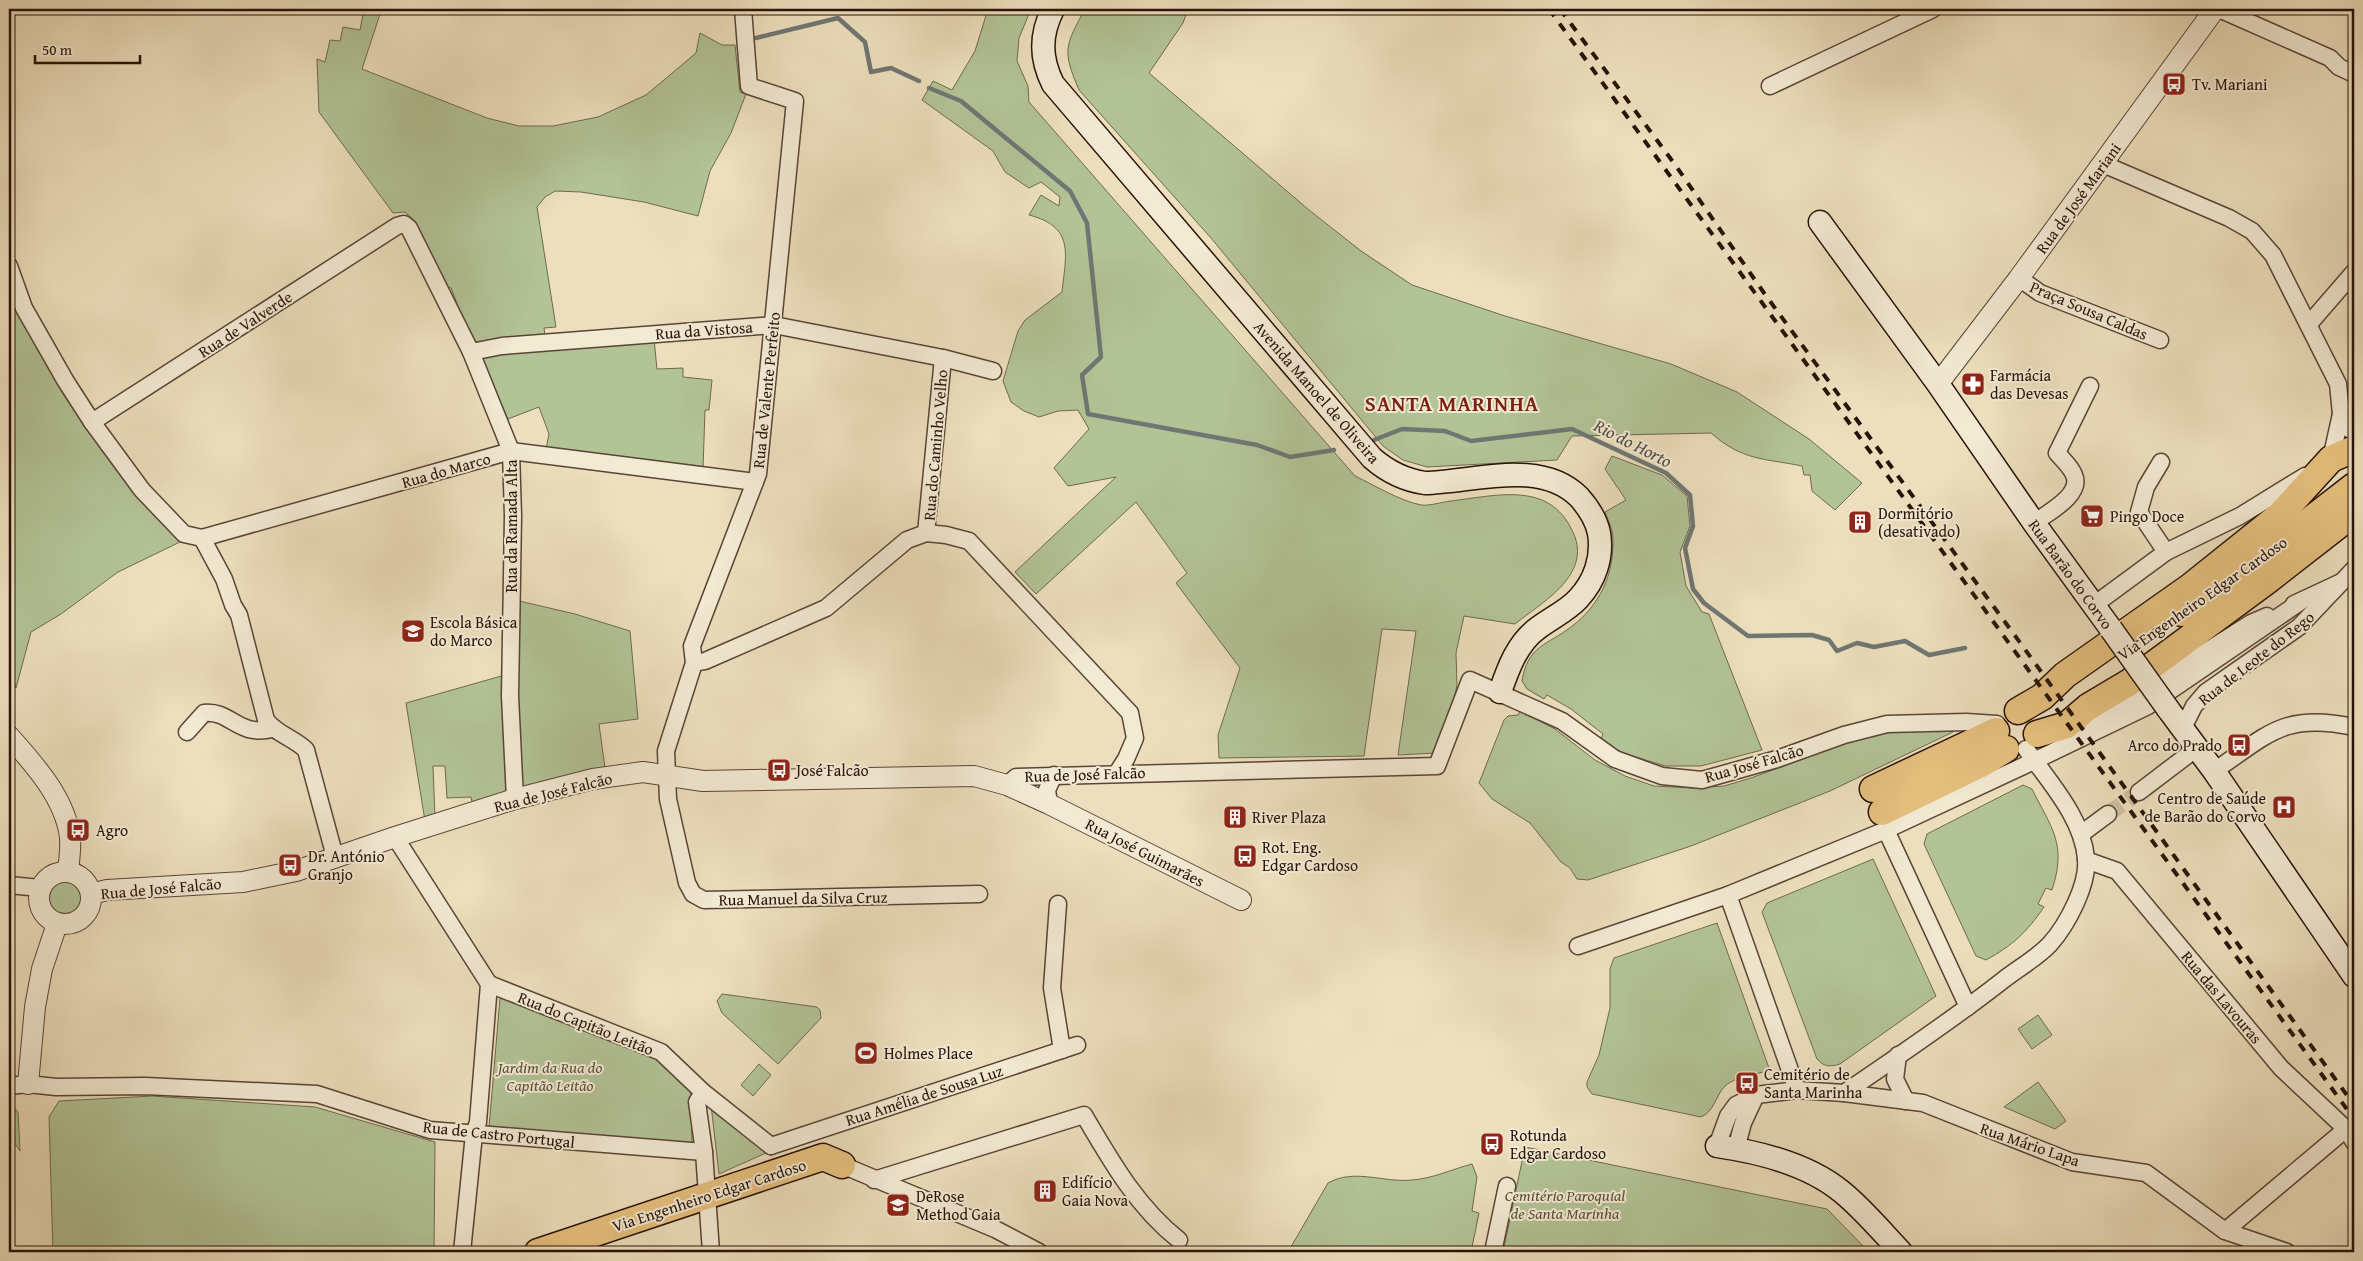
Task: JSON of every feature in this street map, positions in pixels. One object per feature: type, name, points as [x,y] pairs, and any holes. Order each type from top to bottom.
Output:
[{"type":"main road","name":"Avenida Manoel de Oliveira","points":[[1053,9],[1046,26],[1042,50],[1048,75],[1060,93],[1372,458],[1393,474],[1425,483],[1522,474],[1544,476],[1566,485],[1584,502],[1591,512],[1596,521],[1600,542],[1597,567],[1592,579],[1570,606],[1539,627],[1523,642],[1500,692]]},
{"type":"main road","name":"Rua Barão do Corvo","points":[[1820,222],[1938,384],[2110,629],[2214,771],[2354,976]]},
{"type":"main road","points":[[2016,741],[2034,721],[2025,712],[2018,711],[2042,697],[2065,675],[2190,587],[2280,515],[2342,454]]},
{"type":"main road","name":"Via Engenheiro Edgar Cardoso","points":[[2042,697],[2075,688],[2260,559],[2354,486]]},
{"type":"main road","name":"Via Engenheiro Edgar Cardoso","points":[[1881,810],[1983,763],[2016,741],[2067,725],[2088,707],[2130,682],[2354,513]]},
{"type":"main road","points":[[1727,1148],[1783,1162],[1815,1174],[1842,1192],[1901,1252]]},
{"type":"main road","name":"Via Engenheiro Edgar Cardoso","points":[[538,1252],[773,1174],[832,1161]]},
{"type":"street","name":"Rua de Valente Perfeito","points":[[666,774],[666,751],[694,662],[692,646],[758,474],[774,325],[795,101],[749,86],[743,9]]},
{"type":"street","points":[[1770,86],[1933,9]]},
{"type":"street","points":[[2217,9],[2330,58],[2339,67],[2354,74]]},
{"type":"street","name":"Rua de José Mariani","points":[[1938,384],[2019,278],[2217,9]]},
{"type":"street","points":[[2094,605],[2166,552],[2240,516],[2342,454],[2338,384],[2309,324],[2272,255],[2252,231],[2229,218],[2103,164]]},
{"type":"street","name":"Rua da Ramada Alta","points":[[397,226],[404,224],[409,228],[471,352],[511,451],[513,516],[510,696],[514,799]]},
{"type":"street","name":"Rua de Valverde","points":[[92,422],[397,226]]},
{"type":"street","points":[[9,266],[24,308],[64,380],[92,422],[142,490],[184,534],[202,538],[224,579],[233,605],[239,615],[266,720],[272,729],[298,742],[306,750],[335,857]]},
{"type":"street","points":[[2309,324],[2354,272]]},
{"type":"street","name":"Praça Sousa Caldas","points":[[2019,278],[2040,292],[2160,340]]},
{"type":"street","name":"Rua da Vistosa","points":[[471,352],[502,346],[774,325],[943,358],[994,371]]},
{"type":"street","name":"Rua do Caminho Velho","points":[[694,662],[705,662],[826,608],[907,540],[926,533],[943,358]]},
{"type":"street","points":[[2034,523],[2072,495],[2076,487],[2075,476],[2058,453],[2090,386]]},
{"type":"street","points":[[2341,414],[2349,429],[2354,432]]},
{"type":"street","name":"Rua do Marco","points":[[202,538],[511,451],[755,482]]},
{"type":"street","points":[[2161,462],[2146,487],[2139,512],[2166,552]]},
{"type":"street","points":[[926,533],[946,534],[969,541],[1130,713],[1134,738],[1117,773]]},
{"type":"street","name":"Rua de Leote do Rego","points":[[2183,728],[2194,706],[2206,692],[2299,627],[2320,608],[2339,583],[2354,569]]},
{"type":"street","name":"Via Engenheiro Edgar Cardoso","points":[[2067,725],[2092,718],[2139,694],[2251,623],[2339,583]]},
{"type":"street","name":"Via Engenheiro Edgar Cardoso","points":[[2016,741],[2148,706],[2304,600]]},
{"type":"street","name":"Rua de José Falcão","points":[[91,894],[107,890],[243,882],[296,871],[395,836],[514,799],[592,779],[643,772],[703,780],[974,776],[1007,785],[1016,777],[1054,775],[1436,766],[1470,680],[1500,692]]},
{"type":"street","name":"Rua José Falcão","points":[[1500,692],[1562,721],[1616,759],[1662,776],[1702,780],[1777,759],[1844,735],[1887,724],[1966,722],[2016,741]]},
{"type":"street","points":[[187,732],[204,713],[214,712],[254,731],[272,729]]},
{"type":"street","points":[[2214,771],[2276,729],[2299,722],[2329,722],[2354,727]]},
{"type":"street","points":[[9,736],[44,779],[61,807],[70,838],[68,872]]},
{"type":"street","points":[[1844,1093],[1968,1007],[2049,944],[2069,915],[2082,886],[2086,860],[2081,834],[2073,816],[2016,741]]},
{"type":"street","points":[[2139,792],[2197,748]]},
{"type":"street","name":"Rua Manuel da Silva Cruz","points":[[666,774],[668,799],[687,883],[693,894],[704,900],[979,894]]},
{"type":"street","points":[[1049,804],[1047,790],[1054,775]]},
{"type":"street","name":"Rua José Guimarães","points":[[1007,785],[1049,804],[1240,900]]},
{"type":"street","points":[[1578,946],[1728,895],[1881,810],[1968,1007]]},
{"type":"street","points":[[2081,834],[2108,814]]},
{"type":"street","points":[[395,836],[489,986],[478,1122],[474,1134],[462,1252]]},
{"type":"street","name":"Rua das Lavouras","points":[[2086,860],[2117,871],[2281,1068],[2350,1136]]},
{"type":"street","points":[[68,872],[83,879],[91,894],[88,912],[82,918],[66,925],[57,924],[43,914],[38,897],[40,888],[52,875],[68,872]]},
{"type":"street","points":[[9,885],[40,888]]},
{"type":"street","points":[[1728,895],[1798,1090]]},
{"type":"street","name":"Rua Amélia de Sousa Luz","points":[[771,1146],[1070,1048],[1052,988],[1058,904]]},
{"type":"street","points":[[18,1085],[42,968],[57,924]]},
{"type":"street","name":"Rua do Capitão Leitão","points":[[489,986],[661,1052],[703,1092],[771,1146]]},
{"type":"street","points":[[1898,1056],[1895,1079],[1906,1100]]},
{"type":"street","name":"Rua de Castro Portugal","points":[[18,1085],[56,1087],[146,1086],[317,1094],[430,1130],[704,1152]]},
{"type":"street","name":"Rua Mário Lapa","points":[[1727,1148],[1743,1123],[1756,1095],[1798,1090],[1923,1102],[2072,1162],[2146,1173],[2225,1231],[2287,1252]]},
{"type":"street","points":[[703,1092],[698,1102],[704,1152],[711,1252]]},
{"type":"street","points":[[874,1180],[1084,1115],[1116,1169],[1136,1197],[1157,1223],[1179,1240]]},
{"type":"street","points":[[2225,1231],[2350,1136]]},
{"type":"street","points":[[771,1146],[773,1174]]},
{"type":"street","points":[[832,1161],[995,1229],[1039,1252]]},
{"type":"street","points":[[1493,1252],[1507,1186]]},
{"type":"green space","points":[[364,9],[381,11],[362,69],[487,118],[519,126],[553,126],[598,117],[646,95],[696,53],[700,33],[722,45],[735,45],[740,92],[746,94],[731,133],[710,171],[698,216],[644,202],[581,192],[555,191],[545,197],[537,207],[556,327],[544,328],[545,335],[519,336],[478,342],[471,340],[451,288],[444,286],[415,221],[405,212],[393,213],[319,112],[317,59],[325,62],[330,40],[340,41],[343,27],[360,30]]},
{"type":"green space","points":[[988,9],[1031,9],[1019,38],[1017,61],[1028,86],[1029,102],[1355,476],[1396,496],[1421,505],[1488,496],[1523,495],[1539,499],[1553,506],[1565,519],[1575,537],[1578,551],[1575,565],[1569,577],[1560,588],[1515,624],[1464,616],[1456,653],[1457,685],[1450,722],[1436,753],[1398,755],[1416,631],[1382,629],[1364,756],[1219,758],[1218,735],[1240,668],[1176,583],[1187,573],[1136,502],[1036,594],[1015,572],[1116,477],[1068,486],[1054,468],[1089,429],[1078,410],[1058,411],[1039,417],[1024,411],[1011,402],[1003,381],[1018,331],[1025,320],[1062,292],[1065,254],[1061,235],[1044,220],[1029,215],[1041,195],[1059,206],[1060,197],[1041,182],[1029,188],[1005,172],[993,151],[922,100],[933,81],[952,90],[975,51]]},
{"type":"green space","points":[[1085,9],[1188,9],[1183,23],[1149,73],[1309,210],[1361,251],[1412,285],[1505,316],[1671,364],[1737,392],[1809,439],[1862,483],[1835,510],[1812,491],[1810,475],[1804,475],[1802,466],[1744,454],[1722,442],[1711,433],[1572,436],[1557,460],[1427,467],[1403,460],[1383,446],[1211,238],[1079,90],[1070,66],[1068,48],[1073,32]]},
{"type":"green space","points":[[9,286],[182,541],[118,572],[61,614],[31,632],[16,688],[9,665]]},
{"type":"green space","points":[[654,339],[657,369],[683,368],[683,377],[712,380],[709,410],[705,410],[703,469],[546,449],[549,434],[539,407],[508,419],[479,355]]},
{"type":"green space","points":[[1612,456],[1662,475],[1687,496],[1690,526],[1680,552],[1686,586],[1702,612],[1709,614],[1762,750],[1701,766],[1665,766],[1620,752],[1601,738],[1603,734],[1571,709],[1547,695],[1544,699],[1527,689],[1522,681],[1525,669],[1534,653],[1571,627],[1590,609],[1608,577],[1613,552],[1613,538],[1605,512],[1626,500],[1605,469]]},
{"type":"green space","points":[[515,600],[575,614],[630,631],[638,719],[599,724],[605,768],[520,791]]},
{"type":"green space","points":[[505,675],[508,796],[473,806],[471,797],[447,798],[445,766],[433,766],[435,818],[425,821],[406,703]]},
{"type":"green space","points":[[1520,711],[1555,729],[1595,760],[1625,776],[1654,786],[1692,788],[1724,786],[1751,778],[1868,735],[1926,728],[1938,732],[1946,729],[1953,732],[1830,791],[1691,846],[1588,880],[1577,879],[1570,868],[1561,862],[1530,823],[1492,799],[1479,783],[1504,720],[1508,716],[1518,715]]},
{"type":"green space","points":[[2023,785],[2032,789],[2051,826],[2058,848],[2056,874],[2052,890],[2046,888],[2038,904],[2044,907],[2031,924],[2018,938],[1986,960],[1976,956],[1924,844],[1927,834]]},
{"type":"green space","points":[[1873,859],[1936,996],[1840,1064],[1827,1066],[1817,1059],[1762,912],[1767,903]]},
{"type":"green space","points":[[65,882],[77,886],[81,898],[77,910],[65,914],[53,910],[49,898],[53,886]]},
{"type":"green space","points":[[1717,923],[1769,1068],[1767,1071],[1739,1078],[1729,1083],[1722,1090],[1709,1111],[1701,1117],[1592,1094],[1587,1087],[1587,1082],[1599,1055],[1610,1008],[1610,969],[1614,958]]},
{"type":"green space","points":[[722,994],[817,1007],[820,1010],[821,1018],[778,1064],[722,1013],[717,1001]]},
{"type":"green space","name":"Jardim da Rua do Capitão Leitão","points":[[500,998],[659,1056],[691,1089],[692,1143],[489,1128]]},
{"type":"green space","points":[[2038,1015],[2052,1035],[2032,1049],[2018,1029]]},
{"type":"green space","points":[[759,1064],[771,1075],[753,1096],[741,1085]]},
{"type":"green space","points":[[2038,1082],[2066,1121],[2055,1129],[2004,1107]]},
{"type":"green space","points":[[152,1096],[315,1107],[435,1142],[434,1252],[53,1252],[49,1117],[59,1101]]},
{"type":"green space","points":[[9,1101],[18,1112],[20,1151],[9,1134]]},
{"type":"green space","points":[[711,1105],[766,1153],[719,1174]]},
{"type":"green space","name":"Cemitério Paroquial de Santa Marinha","points":[[1525,1147],[1827,1209],[1869,1252],[1503,1252]]},
{"type":"green space","points":[[1472,1164],[1477,1177],[1472,1211],[1479,1213],[1471,1252],[1288,1252],[1328,1183],[1338,1179],[1359,1176],[1401,1180],[1419,1179]]},
{"type":"waterway","points":[[756,38],[838,18],[865,42],[871,72],[891,68],[919,81]]},
{"type":"waterway","points":[[929,88],[961,101],[1070,191],[1087,223],[1101,357],[1082,375],[1088,414],[1257,445],[1290,457],[1334,450]]},
{"type":"waterway","name":"Rio do Horto","points":[[1374,440],[1402,429],[1445,431],[1471,441],[1572,429],[1666,473],[1690,495],[1693,526],[1685,548],[1693,589],[1704,603],[1748,636],[1812,635],[1829,640],[1837,651],[1857,643],[1874,647],[1905,641],[1929,655],[1965,648]]},
{"type":"tunnel","points":[[2108,814],[2139,792]]},
{"type":"railway","points":[[1549,9],[2354,1119]]},
{"type":"railway","points":[[1560,9],[1676,166],[1764,293],[2024,648],[2354,1105]]},
{"type":"place","name":"Tv. Mariani","points":[[2174,84]]},
{"type":"place","name":"Farmácia das Devesas","points":[[1973,384]]},
{"type":"place","name":"Pingo Doce","points":[[2092,516]]},
{"type":"place","name":"Dormitório (desativado)","points":[[1860,522]]},
{"type":"place","name":"Escola Básica do Marco","points":[[413,631]]},
{"type":"place","name":"Arco do Prado","points":[[2239,745]]},
{"type":"place","name":"José Falcão","points":[[779,770]]},
{"type":"place","name":"Centro de Saúde de Barão do Corvo","points":[[2284,807]]},
{"type":"place","name":"River Plaza","points":[[1235,817]]},
{"type":"place","name":"Agro","points":[[78,830]]},
{"type":"place","name":"Rot. Eng. Edgar Cardoso","points":[[1245,856]]},
{"type":"place","name":"Dr. António Granjo","points":[[290,865]]},
{"type":"place","name":"Holmes Place","points":[[866,1053]]},
{"type":"place","name":"Cemitério de Santa Marinha","points":[[1747,1083]]},
{"type":"place","name":"Rotunda Edgar Cardoso","points":[[1492,1144]]},
{"type":"place","name":"Edifício Gaia Nova","points":[[1045,1191]]},
{"type":"place","name":"DeRose Method Gaia","points":[[898,1205]]},
{"type":"district","name":"SANTA MARINHA","points":[[1452,403]]}]
